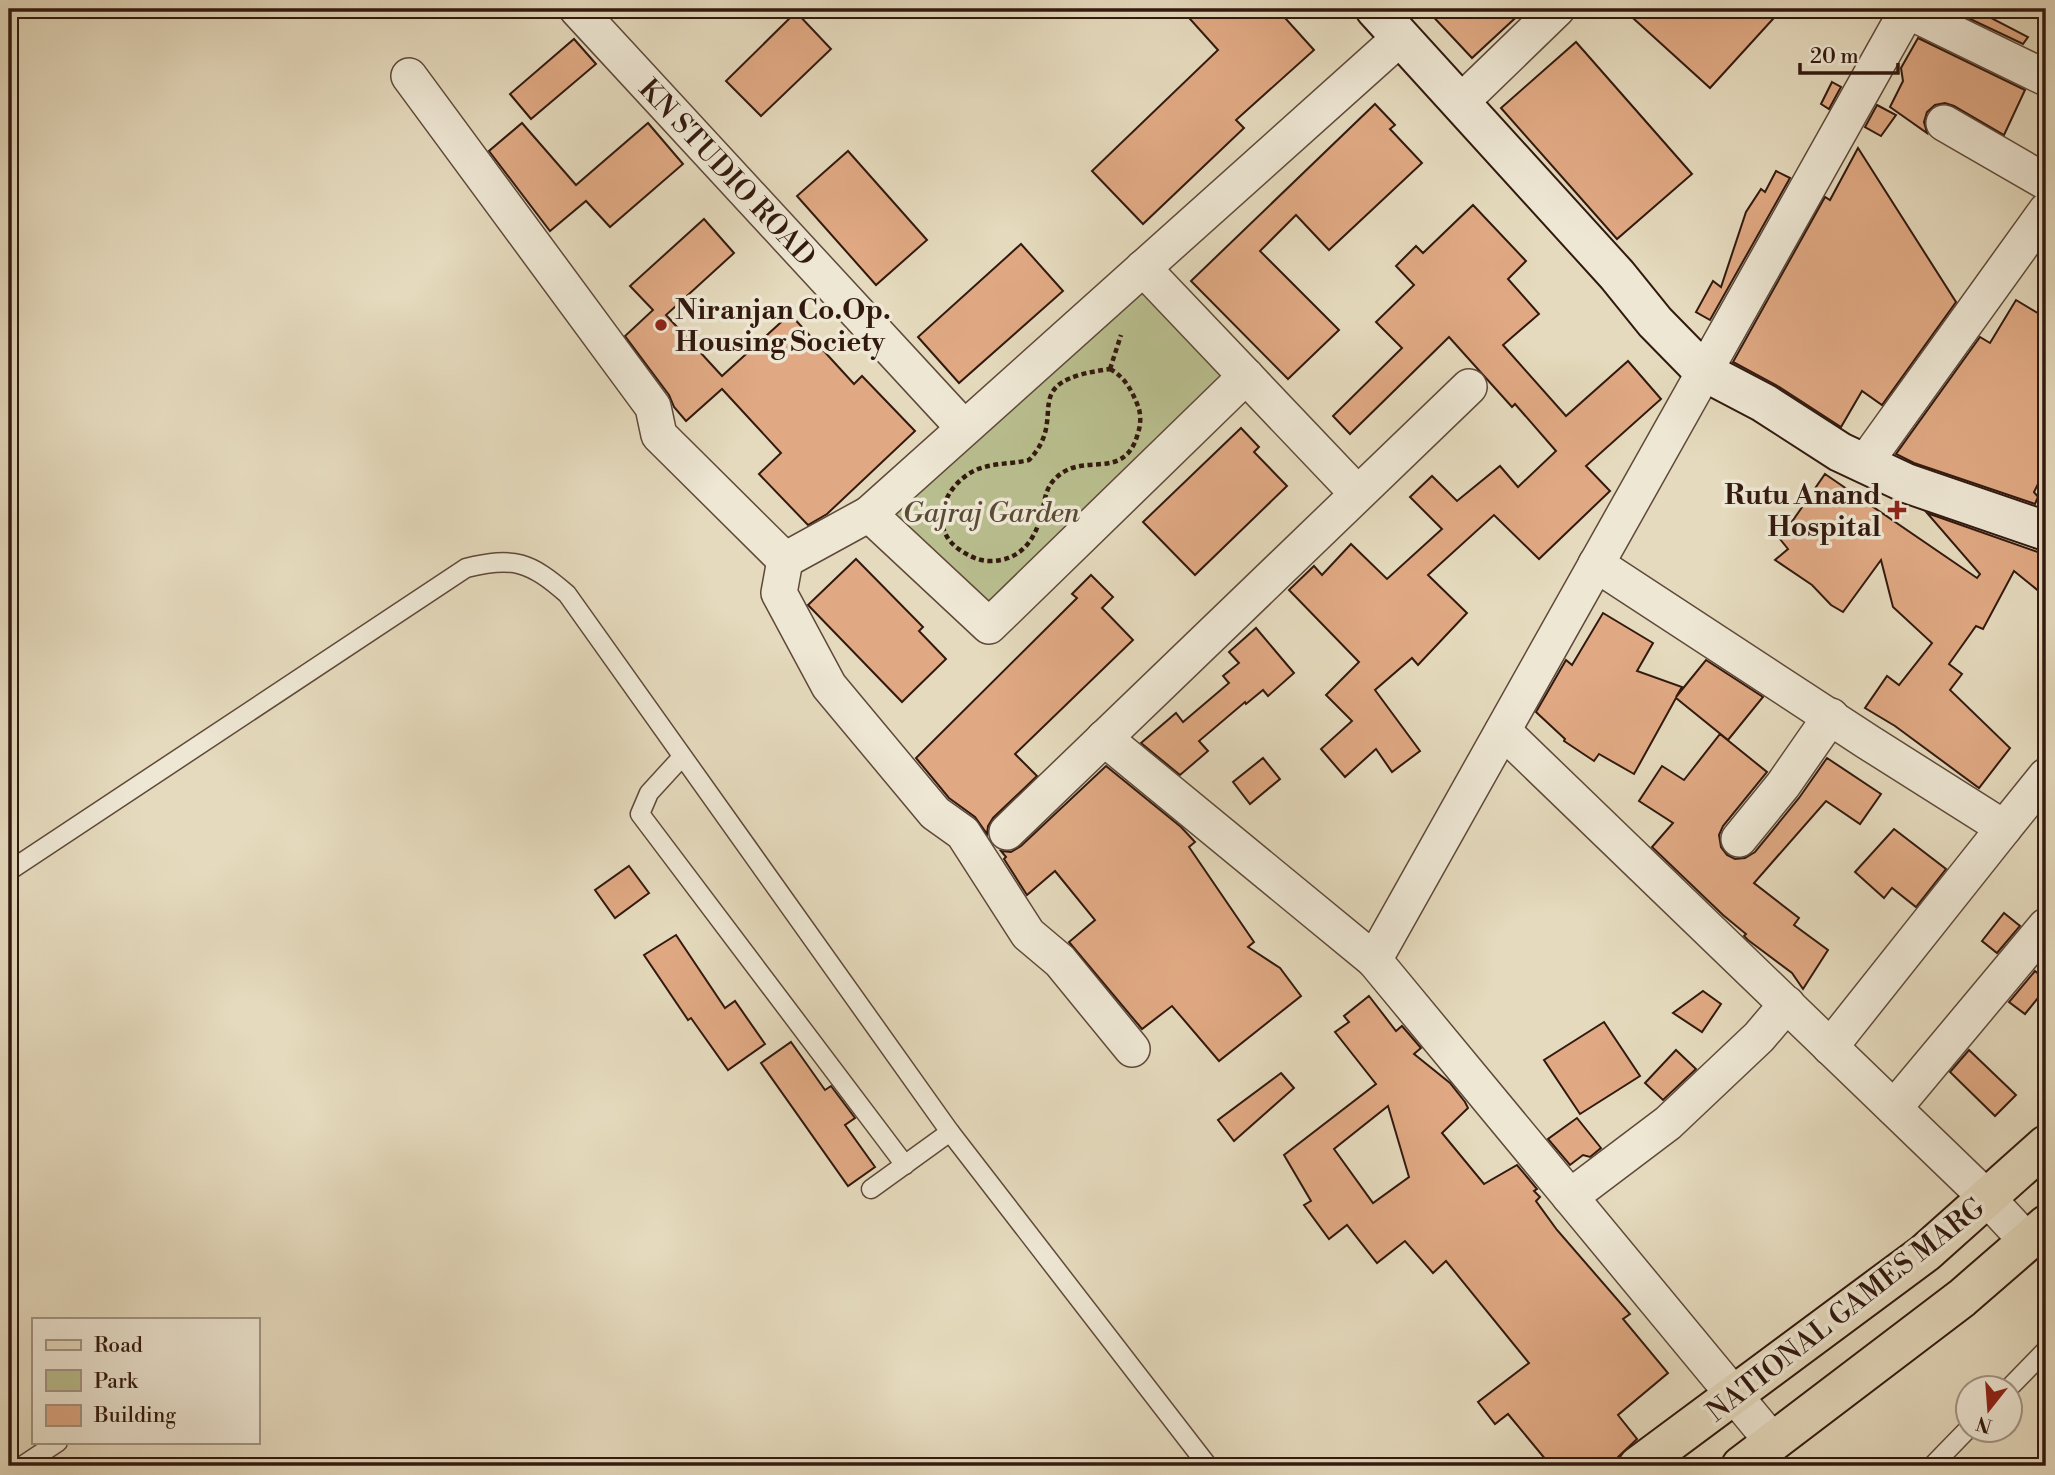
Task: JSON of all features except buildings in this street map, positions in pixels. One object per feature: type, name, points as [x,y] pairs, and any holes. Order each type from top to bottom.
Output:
[{"type":"main road","name":"NATIONAL GAMES MARG","points":[[1638,1466],[1925,1253],[2046,1146]]},
{"type":"main road","points":[[1741,1466],[1962,1298],[2037,1234]]},
{"type":"street","name":"KN STUDIO ROAD","points":[[577,9],[964,428]]},
{"type":"street","points":[[1375,9],[1617,275],[1655,322],[1703,371],[1764,403],[1840,452],[1864,464],[1906,483],[2046,531]]},
{"type":"street","points":[[1461,103],[1557,9]]},
{"type":"street","points":[[1374,960],[1907,10],[2046,78]]},
{"type":"street","points":[[785,560],[869,514],[1401,37]]},
{"type":"street","points":[[409,76],[653,407],[659,435],[785,560]]},
{"type":"street","points":[[1944,123],[2041,171]]},
{"type":"street","points":[[1864,464],[2046,211]]},
{"type":"street","points":[[1143,268],[1357,493]]},
{"type":"street","points":[[869,514],[989,626],[1246,376]]},
{"type":"street","points":[[1007,832],[1469,387]]},
{"type":"street","points":[[785,560],[779,593],[829,686],[935,813],[963,833],[1028,934],[1060,961],[1132,1049]]},
{"type":"street","points":[[1596,564],[2004,828]]},
{"type":"street","points":[[1739,839],[1783,785],[1831,716]]},
{"type":"street","points":[[1503,731],[1989,1199],[2037,1234]]},
{"type":"street","points":[[1104,738],[1374,960],[1773,1442]]},
{"type":"street","points":[[1830,1047],[2046,776]]},
{"type":"street","points":[[1894,1108],[2046,926]]},
{"type":"street","points":[[1570,1197],[1668,1123],[1759,1037],[1787,1004]]},
{"type":"lane","points":[[9,871],[466,568],[492,562],[517,562],[544,573],[567,594],[950,1132],[1208,1466]]},
{"type":"lane","points":[[682,757],[649,793],[640,814],[905,1165]]},
{"type":"lane","points":[[871,1189],[950,1132]]},
{"type":"lane","points":[[2023,1374],[2046,1350]]},
{"type":"lane","points":[[1932,1466],[1954,1443]]},
{"type":"lane","points":[[22,1466],[55,1444]]},
{"type":"path","points":[[1110,369],[1120,375],[1128,386],[1140,411],[1140,428],[1131,452],[1109,465],[1077,467],[1065,471],[1055,479],[1047,489],[1035,534],[1029,545],[1018,554],[990,561],[978,559],[955,547],[941,524],[945,500],[955,485],[978,469],[1029,460],[1042,443],[1051,393],[1060,383],[1074,375],[1110,369]]},
{"type":"green space","name":"Gajraj Garden","points":[[1143,268],[1246,376],[989,626],[869,514]]},
{"type":"place","name":"Niranjan Co.Op. Housing Society","points":[[661,325]]},
{"type":"place","name":"Rutu Anand Hospital","points":[[1897,510]]}]
